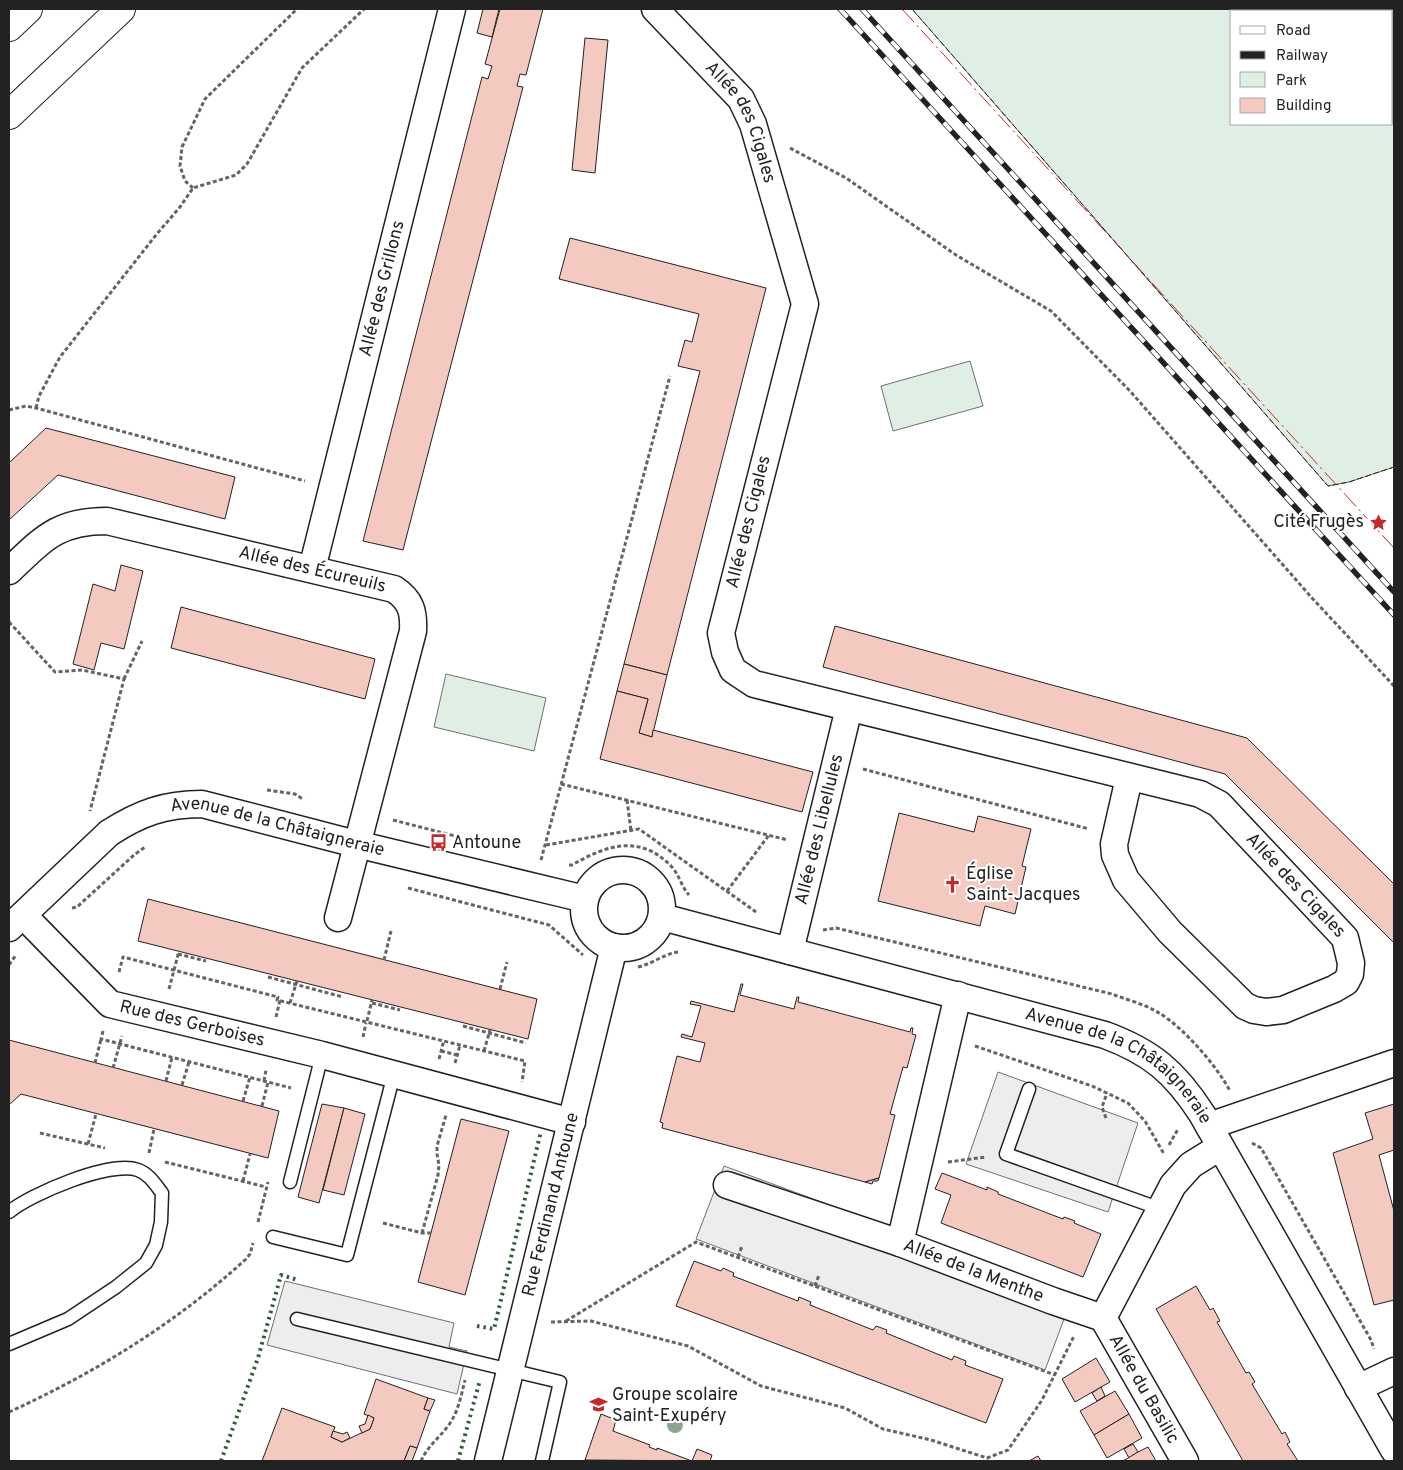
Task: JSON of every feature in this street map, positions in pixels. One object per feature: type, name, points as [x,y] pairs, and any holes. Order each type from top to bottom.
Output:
[{"type":"highway","points":[[9,27],[28,9]]},
{"type":"highway","points":[[9,115],[121,9]]},
{"type":"street","name":"Allée des Grillons","points":[[312,569],[452,9]]},
{"type":"street","name":"Allée des Cigales","points":[[655,9],[740,99],[753,124],[805,304],[721,633],[725,652],[733,670],[754,684],[1200,794],[1219,804],[1345,938],[1351,963],[1350,974],[1346,982],[1334,989],[1283,1010],[1266,1012],[1245,1006],[1170,932],[1126,880],[1116,855],[1114,844],[1129,778]]},
{"type":"street","name":"Allée des Écureuils","points":[[9,571],[52,534],[69,525],[86,521],[107,521],[394,589],[403,595],[411,606],[413,619],[410,640],[338,918]]},
{"type":"street","name":"Allée des Libellules","points":[[790,951],[849,708]]},
{"type":"street","name":"Avenue de la Châtaigneraie","points":[[24,925],[109,834],[128,821],[148,812],[170,806],[202,804],[356,844],[585,899]]},
{"type":"street","points":[[632,870],[644,875],[656,888],[663,905],[662,917],[658,927],[644,942],[624,948],[612,958],[590,929],[584,915],[585,899],[589,888],[598,879],[614,871],[632,870]]},
{"type":"street","name":"Avenue de la Châtaigneraie","points":[[662,917],[1105,1035],[1130,1044],[1153,1058],[1172,1074],[1188,1093],[1394,1450]]},
{"type":"street","name":"Rue des Gerboises","points":[[24,925],[109,1004],[316,1054],[572,1122]]},
{"type":"street","name":"Rue Ferdinand Antoune","points":[[488,1461],[612,958]]},
{"type":"street","points":[[900,1243],[958,996]]},
{"type":"street","points":[[1095,1315],[1161,1209],[1173,1185],[1191,1165],[1210,1129],[1394,1063]]},
{"type":"street","name":"Allée de la Menthe","points":[[727,1185],[900,1243],[1095,1315]]},
{"type":"street","name":"Allée du Basilic","points":[[1095,1315],[1185,1461]]},
{"type":"street","points":[[1358,1388],[1394,1371]]},
{"type":"lane","points":[[290,1182],[316,1054]]},
{"type":"lane","points":[[273,1238],[347,1254],[394,1074]]},
{"type":"lane","points":[[1029,1089],[1006,1154],[1161,1209]]},
{"type":"lane","points":[[9,1212],[17,1205],[68,1180],[110,1169],[136,1169],[148,1175],[162,1193],[161,1222],[156,1245],[146,1263],[116,1287],[68,1319],[9,1344]]},
{"type":"lane","points":[[297,1319],[560,1382],[542,1461]]},
{"type":"path","points":[[193,188],[185,181],[180,166],[182,147],[205,99],[297,9]]},
{"type":"path","points":[[36,408],[39,396],[60,357],[180,207],[193,188],[236,175],[247,164],[302,68],[364,9]]},
{"type":"path","points":[[753,124],[797,152],[846,178],[956,255],[1051,310],[1130,390],[1312,598],[1394,686]]},
{"type":"path","points":[[528,919],[561,784],[670,376]]},
{"type":"path","points":[[9,410],[26,406],[36,408],[332,488]]},
{"type":"path","points":[[9,622],[54,672],[82,670],[124,679]]},
{"type":"path","points":[[88,816],[124,679],[142,641]]},
{"type":"path","points":[[836,762],[1116,836]]},
{"type":"path","points":[[561,784],[816,847]]},
{"type":"path","points":[[627,800],[631,831]]},
{"type":"path","points":[[546,844],[639,829],[759,914]]},
{"type":"path","points":[[727,891],[768,835]]},
{"type":"path","points":[[9,964],[18,953],[24,925],[77,907],[134,855],[147,846]]},
{"type":"path","points":[[407,888],[550,925],[591,962],[612,958],[627,970],[652,964],[672,953],[686,950]]},
{"type":"path","points":[[384,960],[391,931]]},
{"type":"path","points":[[162,1017],[179,953],[206,961]]},
{"type":"path","points":[[500,989],[507,962]]},
{"type":"path","points":[[268,977],[296,983],[342,997]]},
{"type":"path","points":[[290,1003],[296,983]]},
{"type":"path","points":[[367,1021],[372,1002],[400,1010]]},
{"type":"path","points":[[463,1026],[489,1031],[526,1043]]},
{"type":"path","points":[[484,1051],[489,1031]]},
{"type":"path","points":[[949,1038],[1083,1083],[1128,1103],[1145,1121],[1165,1155]]},
{"type":"path","points":[[95,1063],[101,1039]]},
{"type":"path","points":[[441,1051],[457,1055]]},
{"type":"path","points":[[289,1097],[291,1088],[300,1090],[316,1054]]},
{"type":"path","points":[[166,1081],[172,1057]]},
{"type":"path","points":[[182,1085],[189,1062]]},
{"type":"path","points":[[243,1102],[250,1077]]},
{"type":"path","points":[[262,1106],[268,1082]]},
{"type":"path","points":[[422,1233],[438,1175],[437,1146],[452,1090]]},
{"type":"path","points":[[1106,1118],[1102,1107],[1107,1093]]},
{"type":"path","points":[[88,1144],[96,1114]]},
{"type":"path","points":[[1161,1162],[1177,1129],[1210,1129]]},
{"type":"path","points":[[244,1181],[250,1154]]},
{"type":"path","points":[[921,1157],[944,1163],[1006,1154]]},
{"type":"path","points":[[257,1224],[269,1177]]},
{"type":"path","points":[[383,1223],[422,1233],[431,1233]]},
{"type":"path","points":[[9,1412],[76,1380],[129,1348],[216,1286],[246,1259],[250,1254],[253,1240]]},
{"type":"path","points":[[565,1322],[696,1242],[1055,1375]]},
{"type":"path","points":[[738,1258],[742,1246]]},
{"type":"path","points":[[815,1286],[819,1275]]},
{"type":"path","points":[[522,1324],[591,1321],[688,1346],[761,1386],[844,1408],[883,1429],[931,1440],[987,1458],[1008,1450],[1095,1315]]},
{"type":"path","points":[[421,1461],[427,1448],[450,1424],[458,1408],[469,1360]]},
{"type":"green space","points":[[912,9],[1394,9],[1394,467],[1349,482],[1328,486]]},
{"type":"green space","points":[[970,361],[983,406],[893,431],[881,386]]},
{"type":"green space","points":[[446,674],[546,698],[534,751],[434,727]]},
{"type":"shaded area","points":[[998,1072],[1138,1123],[1108,1212],[966,1164]]},
{"type":"shaded area","points":[[724,1166],[1073,1295],[1045,1370],[696,1239]]},
{"type":"shaded area","points":[[285,1281],[454,1323],[449,1347],[467,1351],[457,1394],[267,1345]]},
{"type":"building","points":[[483,9],[499,9],[492,37],[477,33]]},
{"type":"building","points":[[500,9],[543,9],[526,75],[520,74],[517,86],[523,87],[403,550],[363,541],[482,77],[488,79],[492,66],[485,64]]},
{"type":"building","points":[[585,38],[608,40],[595,173],[572,170]]},
{"type":"building","points":[[570,238],[766,288],[667,675],[624,664],[700,371],[678,366],[685,340],[692,342],[699,314],[559,279]]},
{"type":"building","points":[[46,428],[235,477],[225,519],[58,475],[9,520],[9,463]]},
{"type":"building","points":[[121,565],[143,571],[124,649],[101,643],[94,670],[73,664],[93,584],[115,591]]},
{"type":"building","points":[[181,607],[375,659],[365,699],[171,648]]},
{"type":"building","points":[[835,626],[1247,738],[1394,884],[1394,943],[1225,774],[823,667]]},
{"type":"building","points":[[624,664],[667,675],[652,737],[639,733],[648,699],[617,691]]},
{"type":"building","points":[[617,691],[648,699],[639,733],[652,737],[653,730],[813,772],[802,812],[600,759]]},
{"type":"building","name":"Église Saint-Jacques","points":[[899,813],[974,832],[978,816],[1031,829],[1022,866],[1026,867],[1015,914],[985,906],[980,926],[878,901]]},
{"type":"building","points":[[148,899],[537,999],[528,1039],[138,941]]},
{"type":"building","points":[[741,984],[743,984],[740,995],[794,1009],[797,997],[799,997],[798,1002],[910,1032],[911,1028],[913,1028],[912,1034],[916,1035],[907,1068],[903,1067],[890,1114],[895,1115],[879,1178],[865,1182],[662,1128],[663,1123],[660,1122],[677,1056],[700,1062],[705,1043],[681,1037],[682,1034],[692,1037],[701,1006],[690,1004],[691,1001],[734,1012]]},
{"type":"building","points":[[9,1040],[279,1111],[268,1158],[21,1094],[9,1105]]},
{"type":"building","points":[[322,1104],[344,1108],[319,1203],[298,1197]]},
{"type":"building","points":[[1394,1104],[1394,1150],[1379,1155],[1394,1211],[1394,1300],[1374,1305],[1333,1153],[1373,1139],[1365,1113]]},
{"type":"building","points":[[344,1108],[365,1114],[344,1195],[323,1190]]},
{"type":"building","points":[[461,1119],[509,1131],[465,1295],[418,1282]]},
{"type":"building","points":[[942,1173],[987,1190],[987,1187],[998,1192],[998,1194],[1063,1219],[1064,1217],[1075,1221],[1074,1223],[1101,1234],[1083,1277],[941,1223],[951,1195],[935,1189]]},
{"type":"building","points":[[879,1178],[878,1181],[873,1181],[872,1184],[865,1182]]},
{"type":"building","points":[[694,1261],[721,1271],[723,1268],[734,1273],[733,1276],[798,1301],[799,1297],[811,1302],[810,1305],[873,1330],[876,1326],[887,1330],[886,1333],[952,1360],[954,1356],[966,1361],[965,1365],[1003,1379],[986,1423],[676,1306]]},
{"type":"building","points":[[1196,1286],[1210,1310],[1213,1308],[1220,1321],[1217,1322],[1246,1373],[1249,1372],[1255,1382],[1252,1384],[1282,1434],[1285,1432],[1290,1442],[1287,1444],[1298,1461],[1243,1461],[1156,1309]]},
{"type":"building","points":[[1096,1358],[1110,1382],[1075,1402],[1062,1379]]},
{"type":"building","points":[[376,1379],[428,1398],[424,1409],[430,1411],[417,1448],[410,1446],[404,1461],[262,1461],[282,1408],[335,1427],[331,1437],[342,1442],[370,1429],[374,1418],[364,1414]]},
{"type":"building","points":[[1101,1387],[1105,1396],[1097,1401],[1092,1393]]},
{"type":"building","points":[[1115,1391],[1129,1414],[1094,1435],[1080,1411]]},
{"type":"building","points":[[428,1398],[435,1400],[430,1411],[424,1409]]},
{"type":"building","points":[[601,1414],[616,1420],[613,1431],[650,1445],[649,1447],[657,1450],[657,1448],[692,1461],[585,1460]]},
{"type":"building","points":[[1129,1414],[1142,1438],[1107,1458],[1094,1435]]},
{"type":"building","points":[[368,1415],[374,1418],[370,1429],[362,1433],[359,1426],[365,1424]]},
{"type":"building","points":[[333,1431],[343,1434],[347,1432],[350,1438],[342,1442],[331,1437]]},
{"type":"building","points":[[1133,1444],[1138,1452],[1129,1458],[1124,1449]]},
{"type":"building","points":[[410,1446],[417,1448],[412,1461],[404,1461]]},
{"type":"building","points":[[1148,1447],[1156,1461],[1123,1461],[1138,1452]]},
{"type":"building","points":[[697,1449],[712,1455],[710,1461],[692,1461]]},
{"type":"building","points":[[1038,1456],[1041,1461],[1029,1461]]},
{"type":"railway","points":[[840,9],[1394,615]]},
{"type":"railway","points":[[862,9],[1394,592]]},
{"type":"hedge","points":[[477,1326],[494,1329],[541,1131]]},
{"type":"hedge","points":[[221,1461],[258,1358],[281,1275],[298,1280]]},
{"type":"hedge","points":[[458,1461],[480,1380]]},
{"type":"fence","points":[[912,9],[1328,486],[1349,482],[1394,467]]},
{"type":"power","points":[[902,9],[1394,548]]},
{"type":"place","name":"Cité Frugès","points":[[1378,522]]},
{"type":"place","name":"Antoune","points":[[438,843]]},
{"type":"place","name":"Église Saint-Jacques","points":[[952,884]]},
{"type":"place","name":"Groupe scolaire Saint-Exupéry","points":[[598,1405]]}]
